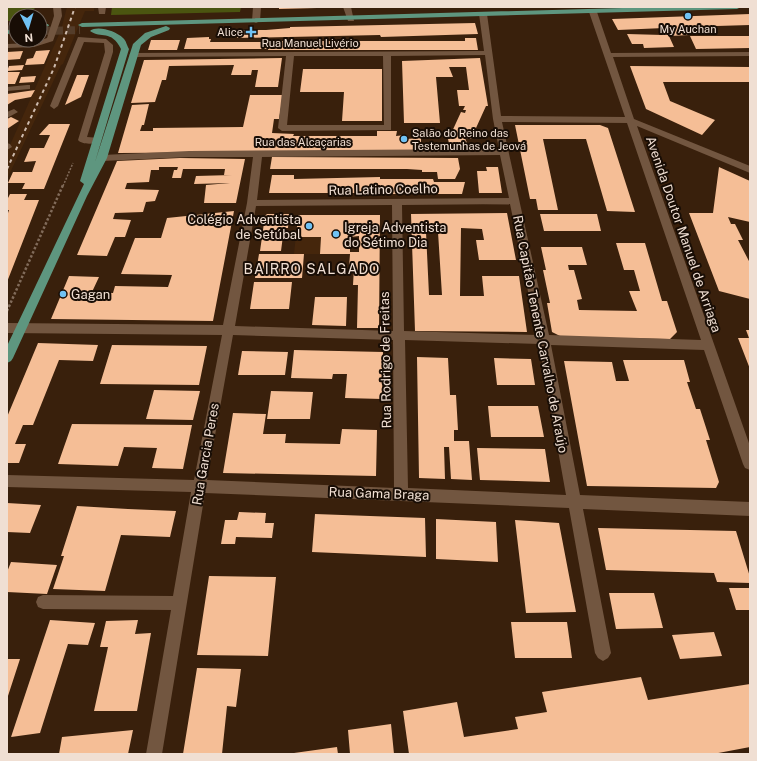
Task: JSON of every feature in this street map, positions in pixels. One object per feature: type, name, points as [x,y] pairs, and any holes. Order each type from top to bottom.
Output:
[{"type":"main road","points":[[82,196],[87,171],[125,49],[120,38],[114,35],[106,32],[81,28],[577,10],[593,12],[737,7]]},
{"type":"main road","points":[[7,358],[82,196],[102,158],[133,53],[141,39],[155,31],[195,23]]},
{"type":"street","points":[[7,46],[34,45],[46,41],[52,36],[58,16],[57,7]]},
{"type":"street","points":[[256,21],[257,7]]},
{"type":"street","points":[[347,7],[351,18]]},
{"type":"street","name":"Avenida Doutor Manuel de Arriaga","points":[[593,12],[750,464]]},
{"type":"street","name":"Rua Capitão Tenente Carvalho de Araújo","points":[[482,14],[497,119],[544,340],[603,653]]},
{"type":"street","points":[[54,106],[81,39],[106,41],[109,45],[109,52],[82,140],[97,140]]},
{"type":"street","name":"Rua Manuel Livério","points":[[133,53],[488,54]]},
{"type":"street","points":[[290,54],[282,128],[388,128],[386,53]]},
{"type":"street","points":[[607,55],[750,54]]},
{"type":"street","points":[[7,88],[27,87]]},
{"type":"street","points":[[497,119],[630,120],[750,170]]},
{"type":"street","name":"Rua das Alcaçarias","points":[[102,158],[189,154],[258,155],[504,152]]},
{"type":"street","name":"Rua Garcia Peres","points":[[154,754],[199,486],[252,203],[258,155]]},
{"type":"street","name":"Rua Latino Coelho","points":[[252,203],[514,200]]},
{"type":"street","name":"Rua Rodrigo de Freitas","points":[[397,201],[401,494]]},
{"type":"street","points":[[7,328],[227,330],[708,346]]},
{"type":"street","name":"Rua Gama Braga","points":[[7,481],[199,486],[750,509]]},
{"type":"street","points":[[42,602],[179,603]]},
{"type":"path","points":[[7,311],[75,159],[82,140]]},
{"type":"shaded area","points":[[67,7],[94,7],[94,11],[85,11],[63,64],[61,65],[7,179],[7,152],[61,30]]},
{"type":"shaded area","name":"Colégio Adventista de Setúbal","points":[[298,215],[322,215],[320,254],[294,254]]},
{"type":"green space","points":[[7,7],[35,7],[8,8],[7,21]]},
{"type":"green space","points":[[112,7],[241,7],[240,12],[111,15]]},
{"type":"building","points":[[279,7],[317,7],[317,8],[279,9]]},
{"type":"building","points":[[750,14],[750,25],[683,27],[689,35],[669,36],[674,47],[644,48],[643,44],[632,44],[627,34],[663,35],[662,31],[666,31],[664,28],[618,30],[612,19]]},
{"type":"building","points":[[475,23],[478,34],[381,37],[380,35],[237,38],[238,30],[266,30],[290,27]]},
{"type":"building","points":[[690,36],[750,36],[750,48],[696,49]]},
{"type":"building","points":[[209,37],[209,39],[211,39],[210,42],[268,42],[267,49],[184,49],[187,38]]},
{"type":"building","points":[[465,38],[476,38],[478,50],[268,50],[270,41],[465,41]]},
{"type":"building","points":[[151,40],[180,40],[177,50],[148,50]]},
{"type":"building","points":[[50,50],[44,64],[25,65],[27,59],[33,58],[36,51]]},
{"type":"building","points":[[23,51],[20,59],[7,60],[7,52]]},
{"type":"building","points":[[282,58],[278,87],[255,87],[258,70],[252,70],[251,75],[231,75],[234,65],[169,66],[166,80],[162,80],[155,102],[131,103],[144,60]]},
{"type":"building","points":[[480,58],[488,106],[486,106],[471,139],[465,138],[467,143],[463,144],[465,150],[451,152],[448,139],[453,138],[453,136],[450,136],[461,112],[465,113],[466,110],[463,110],[465,106],[459,106],[457,90],[469,90],[466,67],[449,67],[453,77],[436,77],[440,123],[404,123],[402,61]]},
{"type":"building","points":[[24,65],[22,70],[7,71],[9,66]]},
{"type":"building","points":[[630,66],[750,67],[750,82],[663,82],[670,101],[715,120],[702,135],[646,109]]},
{"type":"building","points":[[303,69],[382,69],[382,121],[342,121],[344,92],[300,92]]},
{"type":"building","points":[[7,72],[20,72],[15,84],[7,84]]},
{"type":"building","points":[[77,75],[89,75],[81,97],[65,105]]},
{"type":"building","points":[[36,76],[34,82],[19,83],[21,77]]},
{"type":"building","points":[[35,90],[31,97],[15,100],[7,105],[7,94]]},
{"type":"building","points":[[250,95],[283,95],[279,119],[274,119],[272,133],[294,134],[293,136],[377,136],[377,131],[397,131],[396,136],[406,135],[406,139],[421,138],[421,151],[118,153],[132,105],[149,104],[144,125],[142,125],[140,131],[153,131],[153,128],[243,127]]},
{"type":"building","points":[[11,117],[19,121],[7,129],[7,119]]},
{"type":"building","points":[[49,124],[70,124],[44,189],[22,189],[25,183],[8,183],[13,172],[32,172],[36,161],[24,162],[30,148],[44,148],[50,135],[39,135]]},
{"type":"building","points":[[515,125],[600,125],[608,128],[635,212],[607,211],[586,139],[543,139],[558,210],[538,210],[536,199],[530,199]]},
{"type":"building","points":[[272,157],[458,158],[460,169],[455,179],[438,179],[437,172],[422,172],[422,170],[407,169],[270,169]]},
{"type":"building","points":[[180,158],[245,159],[236,203],[204,203],[206,185],[230,183],[194,184],[196,176],[232,175],[224,175],[225,169],[183,169],[181,178],[172,178],[174,170],[177,170],[178,167],[159,167],[159,170],[151,170],[149,182],[127,183],[125,189],[159,190],[155,201],[146,202],[143,212],[115,213],[113,219],[131,220],[125,237],[115,237],[107,256],[77,255],[117,161]]},
{"type":"building","points":[[486,167],[498,167],[502,193],[479,193],[477,171],[487,171]]},
{"type":"building","points":[[719,167],[750,181],[750,222],[728,217],[731,224],[735,224],[743,240],[738,240],[750,263],[750,299],[719,291],[689,213],[713,213]]},
{"type":"building","points":[[272,175],[294,175],[294,179],[380,177],[380,179],[433,179],[434,182],[465,182],[462,194],[380,194],[380,185],[371,185],[371,193],[269,193]]},
{"type":"building","points":[[10,194],[27,194],[24,200],[39,200],[7,282],[7,216],[9,210],[7,210],[7,200]]},
{"type":"building","points":[[234,211],[213,321],[51,319],[69,276],[99,277],[92,292],[113,293],[115,286],[168,287],[172,275],[121,274],[135,238],[161,238],[167,218]]},
{"type":"building","points":[[507,213],[516,260],[479,260],[476,240],[484,240],[482,229],[461,228],[460,296],[484,296],[482,276],[519,276],[527,332],[415,331],[411,214]],"holes":[[[426,232],[438,232],[442,295],[429,295]]]},
{"type":"building","points":[[267,214],[289,214],[288,228],[284,228],[281,251],[260,251],[265,216]]},
{"type":"building","points":[[540,214],[597,214],[601,231],[544,231]]},
{"type":"building","points":[[298,215],[380,215],[379,328],[357,328],[358,285],[353,285],[354,268],[349,268],[350,254],[320,254],[321,237],[296,237]],"holes":[[[359,236],[359,252],[350,252],[350,237]]]},
{"type":"building","points":[[616,243],[645,243],[662,301],[667,301],[677,332],[670,339],[562,337],[552,332],[547,303],[550,303],[543,270],[546,270],[541,247],[582,247],[587,265],[568,265],[569,270],[574,270],[582,299],[577,300],[579,310],[637,311],[629,291],[640,291],[634,270],[624,270]]},
{"type":"building","points":[[259,254],[304,254],[302,278],[255,278]]},
{"type":"building","points":[[254,282],[292,282],[289,309],[250,309]]},
{"type":"building","points":[[315,297],[347,297],[346,326],[312,325]]},
{"type":"building","points":[[746,330],[750,330],[750,369],[738,338],[749,338]]},
{"type":"building","points":[[38,343],[98,345],[93,361],[59,360],[33,425],[23,425],[15,444],[26,444],[19,463],[7,463],[7,417]]},
{"type":"building","points":[[112,345],[207,346],[199,385],[100,384]]},
{"type":"building","points":[[294,350],[383,352],[382,399],[345,398],[347,374],[333,374],[332,379],[291,378]]},
{"type":"building","points":[[242,351],[288,352],[285,375],[238,375]]},
{"type":"building","points":[[417,357],[448,358],[450,395],[456,395],[458,430],[454,430],[454,441],[469,441],[472,480],[451,479],[449,447],[444,447],[445,479],[419,478]]},
{"type":"building","points":[[494,358],[531,359],[535,385],[497,385]]},
{"type":"building","points":[[623,360],[684,360],[690,382],[687,382],[696,409],[700,409],[710,440],[706,440],[719,482],[716,488],[587,486],[564,361],[612,362],[616,381],[629,381]]},
{"type":"building","points":[[154,390],[200,391],[193,420],[146,419]]},
{"type":"building","points":[[271,391],[313,392],[310,419],[267,419]]},
{"type":"building","points":[[488,406],[538,406],[544,437],[491,437]]},
{"type":"building","points":[[233,413],[266,414],[263,434],[286,434],[285,443],[340,444],[342,429],[377,430],[376,476],[223,473]]},
{"type":"building","points":[[72,424],[192,425],[183,469],[152,468],[157,448],[124,447],[118,466],[58,464]]},
{"type":"building","points":[[477,448],[545,449],[550,482],[480,480]]},
{"type":"building","points":[[7,503],[41,505],[30,533],[7,532]]},
{"type":"building","points":[[77,506],[176,511],[170,537],[121,535],[105,591],[53,589],[64,556],[61,556]]},
{"type":"building","points":[[239,512],[266,513],[265,523],[274,523],[272,538],[236,537],[235,544],[221,544],[225,520],[237,520]]},
{"type":"building","points":[[315,514],[425,518],[426,557],[312,552]]},
{"type":"building","points":[[436,519],[496,522],[498,562],[436,559]]},
{"type":"building","points":[[515,520],[559,523],[576,612],[526,613]]},
{"type":"building","points":[[598,528],[736,531],[750,577],[750,583],[717,582],[714,573],[606,570]]},
{"type":"building","points":[[11,562],[57,565],[47,594],[7,592],[7,572]]},
{"type":"building","points":[[209,576],[276,577],[268,656],[197,655]]},
{"type":"building","points":[[729,588],[750,588],[750,610],[736,610]]},
{"type":"building","points":[[609,593],[654,593],[663,628],[616,629]]},
{"type":"building","points":[[50,620],[95,623],[88,645],[68,644],[40,733],[11,737]]},
{"type":"building","points":[[138,620],[135,634],[151,633],[137,711],[94,711],[108,647],[100,647],[106,621]]},
{"type":"building","points":[[511,622],[567,622],[572,658],[515,658]]},
{"type":"building","points":[[714,632],[722,656],[680,659],[672,635]]},
{"type":"building","points":[[7,659],[20,659],[7,699]]},
{"type":"building","points":[[197,668],[241,669],[236,707],[227,706],[222,754],[183,754]]},
{"type":"building","points":[[641,677],[648,700],[750,684],[750,747],[713,754],[409,754],[403,711],[457,702],[464,737],[518,729],[515,717],[547,712],[542,692]]},
{"type":"building","points":[[391,724],[394,754],[350,754],[348,730]]},
{"type":"building","points":[[133,730],[128,754],[59,754],[62,737]]},
{"type":"building","points":[[337,747],[338,754],[294,753]]},
{"type":"tunnel","points":[[48,31],[80,30]]},
{"type":"railway","points":[[7,169],[54,68],[75,7]]},
{"type":"place","name":"My Auchan","points":[[688,16]]},
{"type":"place","name":"Alice","points":[[251,32]]},
{"type":"place","name":"Salão do Reino das Testemunhas de Jeová","points":[[404,139]]},
{"type":"place","name":"Colégio Adventista de Setúbal","points":[[309,226]]},
{"type":"place","name":"Igreja Adventista do Sétimo Dia","points":[[336,234]]},
{"type":"place","name":"Gagan","points":[[63,294]]},
{"type":"district","name":"BAIRRO SALGADO","points":[[312,269]]}]
